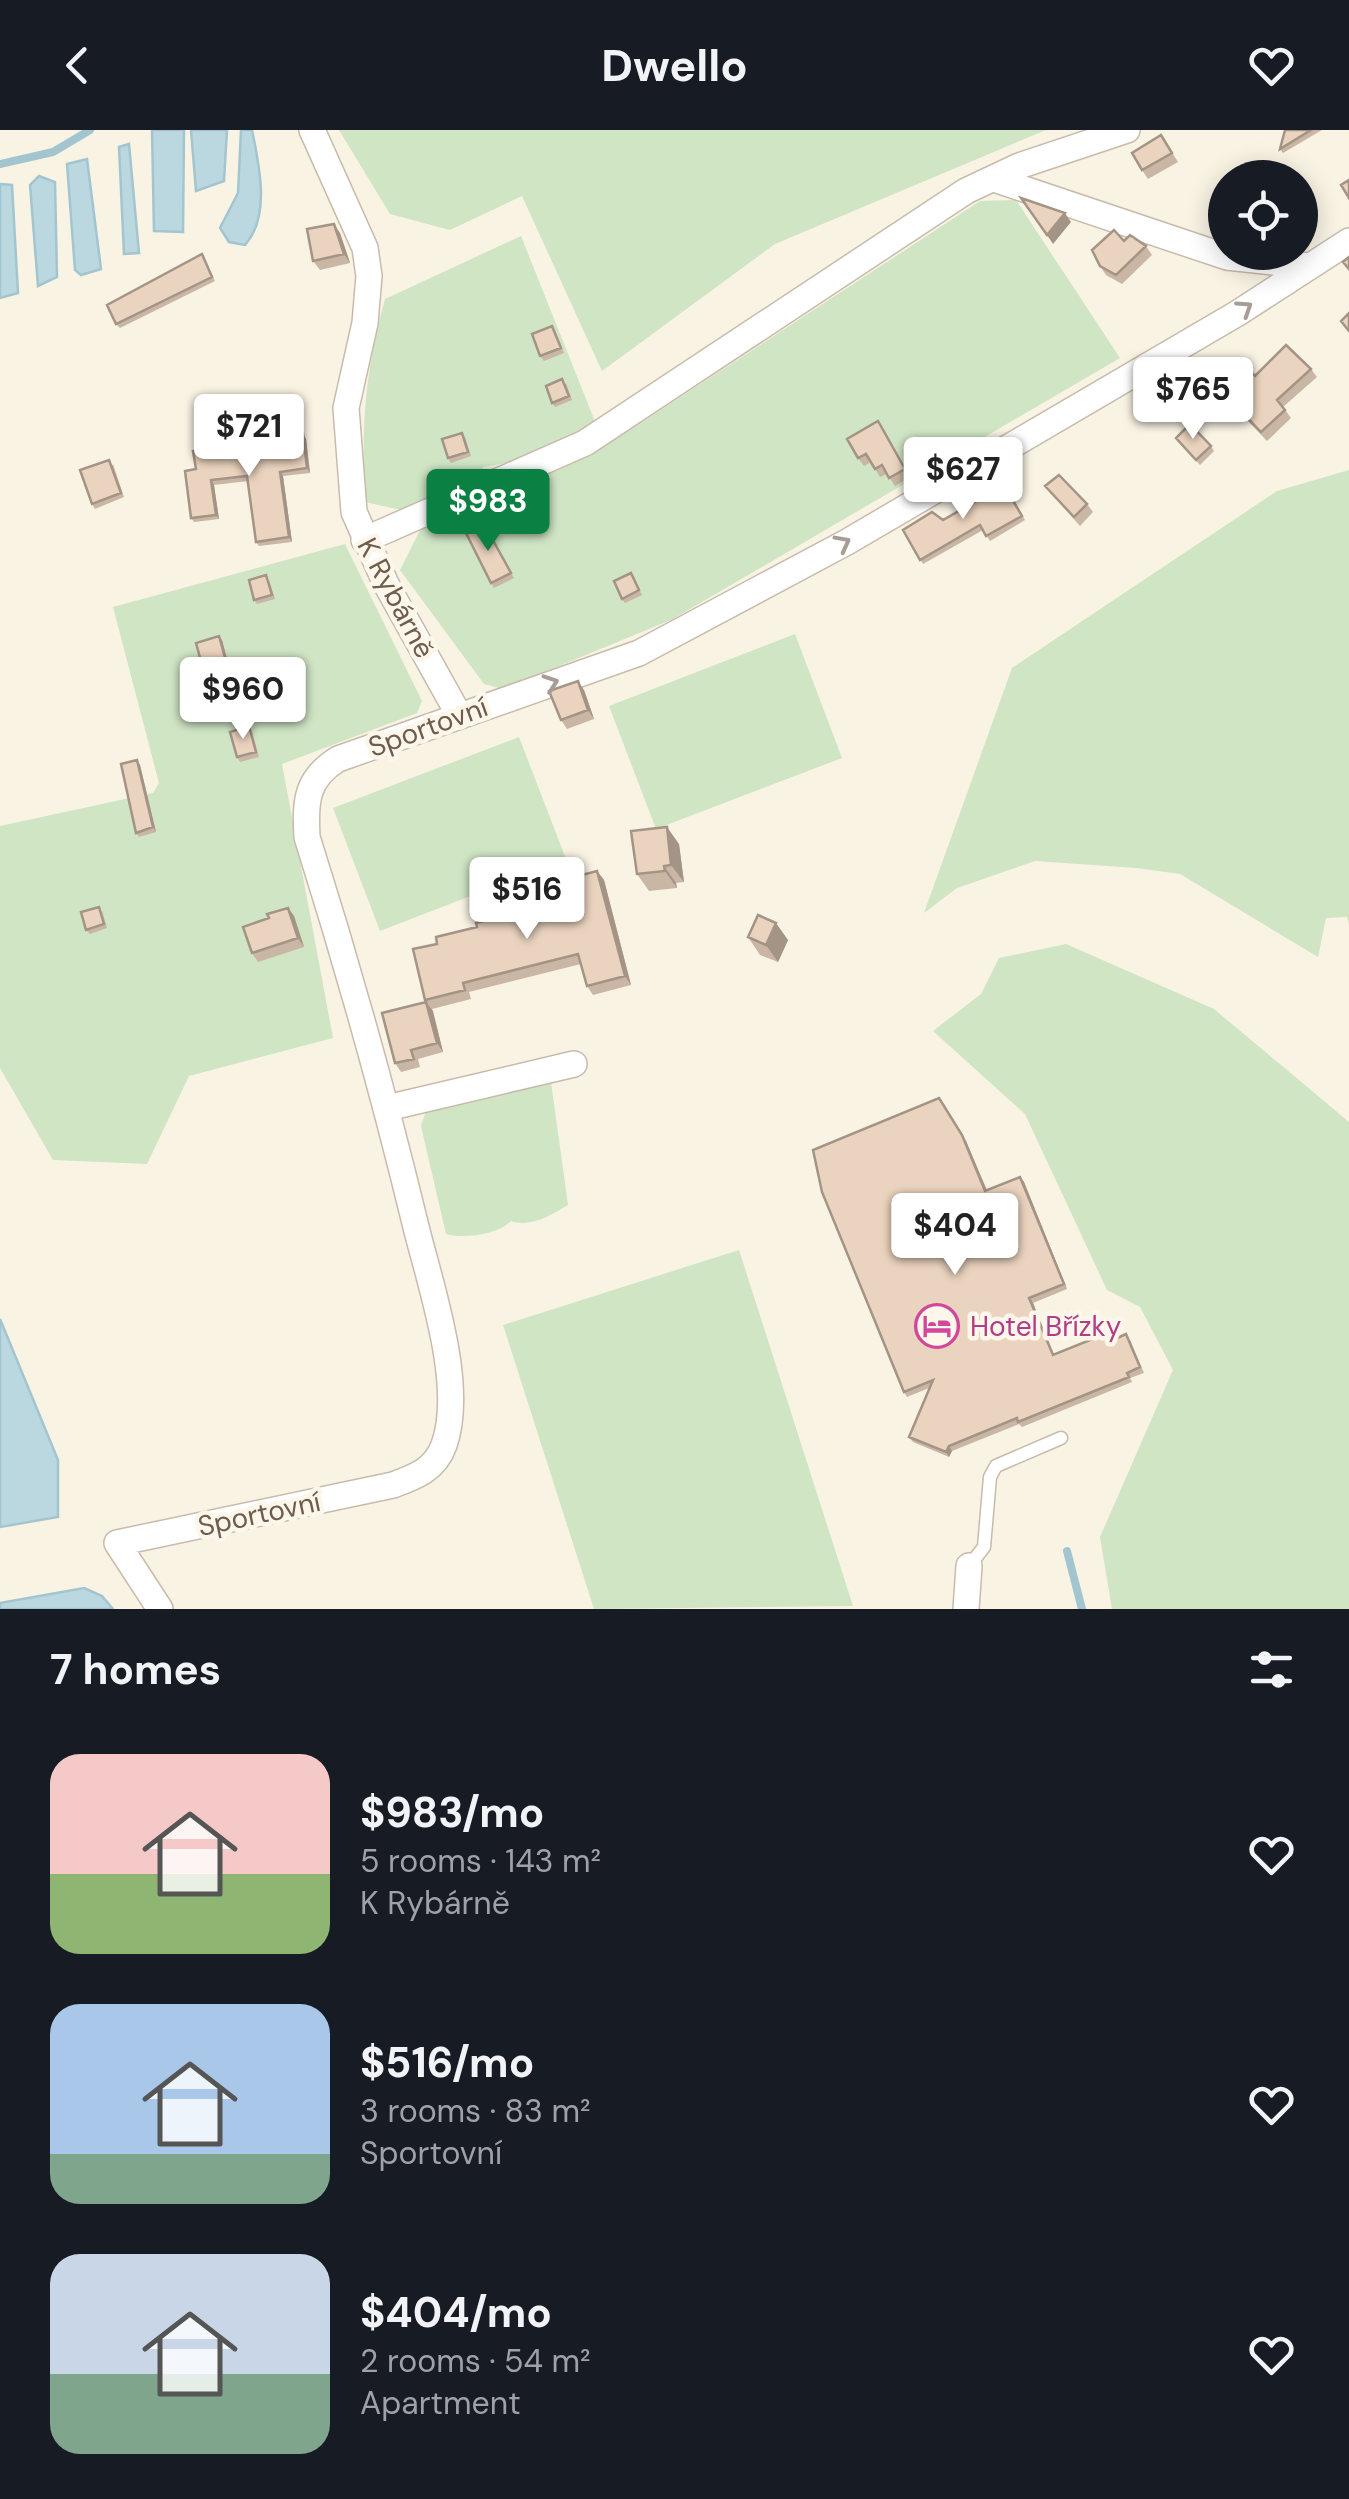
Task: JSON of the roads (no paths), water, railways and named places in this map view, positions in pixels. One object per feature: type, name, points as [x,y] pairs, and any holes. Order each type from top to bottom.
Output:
[{"type":"street","name":"K Rybárně","points":[[312,130],[365,248],[369,276],[365,323],[351,374],[345,439],[354,512],[364,540],[459,715]]},
{"type":"street","points":[[364,540],[585,442],[966,191],[1019,166],[1126,130]]},
{"type":"street","points":[[996,180],[1208,251]]},
{"type":"street","name":"Sportovní","points":[[1318,260],[1349,241]]},
{"type":"street","name":"Sportovní","points":[[160,1609],[117,1544],[393,1486],[427,1472],[444,1446],[451,1399],[444,1351],[387,1108],[307,837],[308,792],[313,779],[338,759],[639,654],[846,542],[1238,314],[1302,270]]},
{"type":"street","points":[[387,1108],[574,1064]]},
{"type":"street","points":[[966,1609],[970,1566]]},
{"type":"lane","points":[[970,1566],[984,1546],[990,1477],[996,1466],[1062,1438]]},
{"type":"water","points":[[152,130],[184,130],[183,232],[154,231]]},
{"type":"water","points":[[191,130],[227,130],[224,181],[196,191]]},
{"type":"water","points":[[241,130],[252,130],[261,190],[258,220],[245,245],[229,242],[220,228],[238,193]]},
{"type":"water","points":[[129,144],[139,253],[124,254],[119,147]]},
{"type":"water","points":[[87,159],[101,269],[81,275],[75,270],[67,164]]},
{"type":"water","points":[[39,176],[55,182],[57,277],[38,286],[30,185]]},
{"type":"water","points":[[0,184],[12,185],[18,293],[0,298]]},
{"type":"water","points":[[0,1319],[58,1460],[58,1517],[0,1527]]},
{"type":"water","points":[[84,1588],[102,1596],[113,1609],[0,1609],[0,1603]]},
{"type":"waterway","points":[[0,164],[53,152],[90,130]]},
{"type":"waterway","points":[[1067,1551],[1082,1609]]},
{"type":"place","name":"Hotel Břízky","points":[[937,1326]]}]
